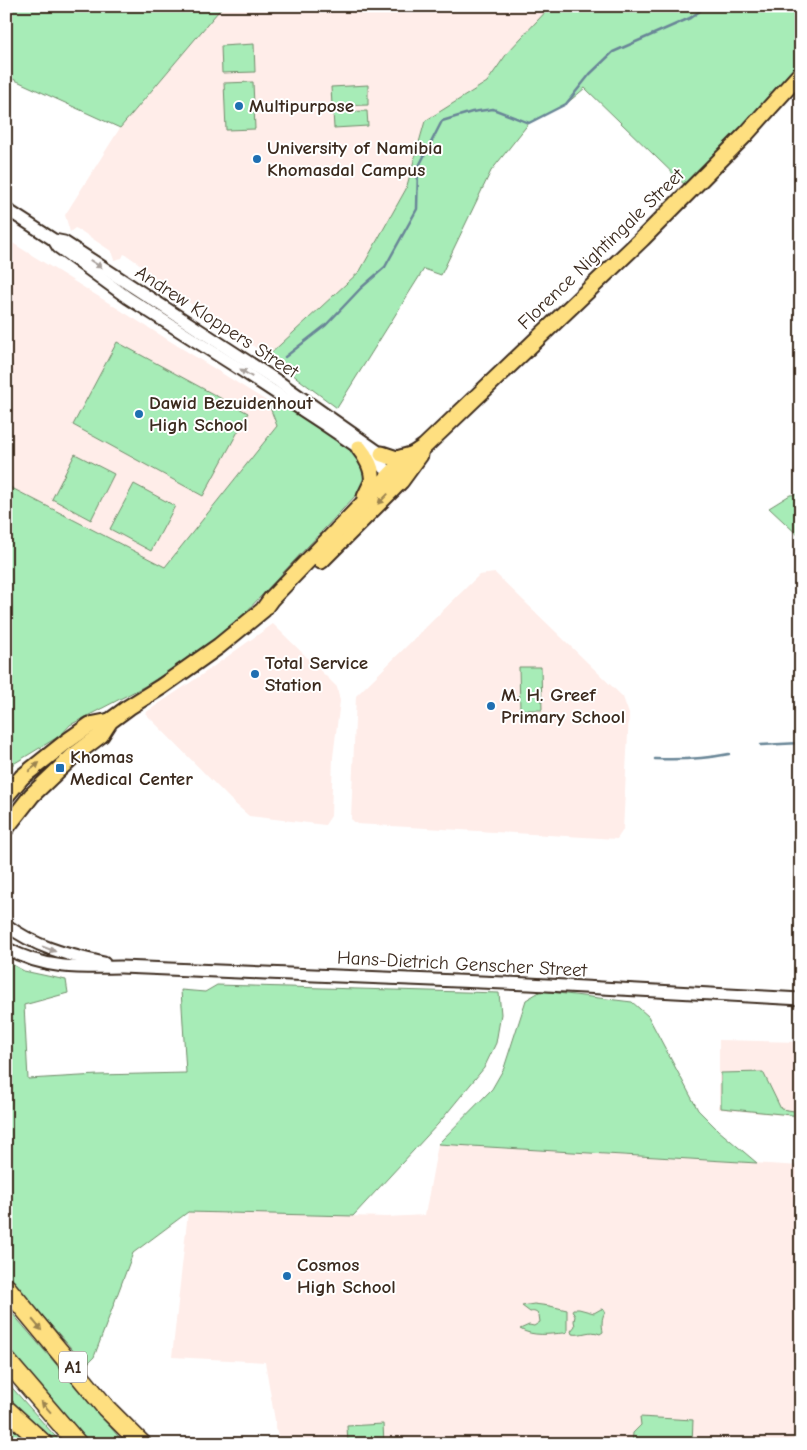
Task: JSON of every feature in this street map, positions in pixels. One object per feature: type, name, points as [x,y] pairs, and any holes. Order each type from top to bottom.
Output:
[{"type":"highway","name":"A1","points":[[6,1287],[106,1408],[142,1444]]},
{"type":"highway","name":"A1","points":[[6,1360],[78,1444]]},
{"type":"highway","points":[[6,1409],[44,1444]]},
{"type":"main road","name":"Florence Nightingale Street","points":[[264,610],[277,603],[347,536],[418,451],[649,232],[746,134],[801,73]]},
{"type":"main road","points":[[354,513],[369,488],[372,479],[369,465],[358,448]]},
{"type":"main road","points":[[382,454],[397,459],[418,451]]},
{"type":"main road","name":"Florence Nightingale Street","points":[[6,828],[32,795],[73,756],[101,735],[110,721],[220,646],[264,610],[271,599],[354,513],[399,474]]},
{"type":"main road","name":"Florence Nightingale Street","points":[[6,796],[22,777],[66,742],[90,725],[110,721]]},
{"type":"street","name":"Andrew Kloppers Street","points":[[6,209],[54,240],[64,242],[279,382],[382,454],[399,474]]},
{"type":"street","name":"Andrew Kloppers Street","points":[[54,240],[58,247],[113,289],[235,366],[399,474]]},
{"type":"street","name":"Hans-Dietrich Genscher Street","points":[[6,925],[46,948],[121,967]]},
{"type":"street","name":"Hans-Dietrich Genscher Street","points":[[6,948],[28,959],[59,966],[83,968],[121,967],[528,984],[801,999]]},
{"type":"street","points":[[783,999],[801,1004]]},
{"type":"shaded area","name":"University of Namibia Khomasdal Campus","points":[[223,6],[551,6],[508,52],[487,82],[425,121],[406,189],[360,271],[268,356],[153,278],[142,276],[138,270],[141,265],[128,256],[124,254],[122,258],[114,260],[111,251],[81,231],[75,228],[70,232],[65,215],[120,128]]},
{"type":"shaded area","name":"Dawid Bezuidenhout High School","points":[[6,239],[268,402],[277,426],[165,567],[6,485]]},
{"type":"shaded area","name":"M. H. Greef Primary School","points":[[495,573],[623,697],[629,714],[623,830],[617,839],[357,824],[351,819],[356,696],[479,575]]},
{"type":"shaded area","points":[[273,624],[337,687],[340,701],[333,757],[331,816],[325,825],[249,816],[145,713]]},
{"type":"shaded area","points":[[719,1040],[801,1042],[801,1117],[719,1109]]},
{"type":"shaded area","points":[[438,1144],[801,1166],[801,1444],[279,1444],[265,1362],[172,1357],[188,1212],[387,1217],[425,1215]]},
{"type":"green space","points":[[6,6],[223,6],[120,128],[6,76]]},
{"type":"green space","points":[[551,6],[801,6],[801,73],[690,190],[585,88],[566,104],[529,123],[491,171],[441,275],[424,269],[337,408],[268,356],[360,271],[406,189],[425,121],[487,82],[508,52]]},
{"type":"green space","points":[[254,44],[255,72],[222,73],[221,46]]},
{"type":"green space","name":"Multipurpose","points":[[253,82],[255,129],[226,130],[224,83]]},
{"type":"green space","points":[[368,85],[368,105],[332,106],[331,87]]},
{"type":"green space","points":[[367,111],[368,126],[334,128],[333,112]]},
{"type":"green space","points":[[117,342],[248,413],[203,496],[73,425]]},
{"type":"green space","points":[[268,402],[281,402],[291,407],[314,422],[359,459],[363,465],[364,476],[363,484],[357,494],[246,612],[207,647],[145,686],[70,725],[61,735],[6,770],[6,485],[165,567],[277,426]]},
{"type":"green space","points":[[75,454],[114,474],[91,520],[52,499]]},
{"type":"green space","points":[[134,484],[175,506],[151,551],[110,529]]},
{"type":"green space","points":[[801,494],[801,538],[769,508],[790,495]]},
{"type":"green space","points":[[519,667],[541,667],[542,710],[520,710]]},
{"type":"green space","points":[[6,961],[24,971],[66,980],[68,993],[24,1005],[28,1079],[186,1073],[181,990],[205,992],[217,985],[499,993],[501,1014],[496,1043],[484,1068],[438,1124],[353,1216],[188,1212],[133,1253],[94,1357],[86,1365],[6,1274]]},
{"type":"green space","points":[[541,991],[632,1002],[648,1016],[698,1110],[718,1130],[757,1163],[438,1144],[492,1089],[504,1068],[526,1000]]},
{"type":"green space","points":[[763,1072],[781,1109],[801,1112],[801,1116],[721,1108],[721,1073]]},
{"type":"green space","points":[[534,1304],[567,1310],[567,1332],[536,1334],[520,1329],[529,1325],[534,1326],[540,1322],[538,1314],[530,1312],[522,1306]]},
{"type":"green space","points":[[6,1306],[126,1444],[84,1444],[6,1353]]},
{"type":"green space","points":[[573,1309],[594,1313],[601,1309],[604,1310],[603,1332],[600,1334],[593,1332],[572,1334],[571,1331],[575,1326]]},
{"type":"green space","points":[[6,1381],[62,1444],[51,1444],[6,1401]]},
{"type":"green space","points":[[640,1417],[693,1420],[692,1444],[632,1444],[633,1433],[641,1425]]},
{"type":"green space","points":[[6,1423],[28,1440],[26,1444],[6,1444]]},
{"type":"green space","points":[[383,1424],[384,1444],[348,1444],[347,1426]]},
{"type":"waterway","points":[[285,357],[326,325],[361,288],[385,267],[417,209],[418,168],[442,121],[472,112],[493,109],[529,123],[566,104],[590,74],[613,52],[690,18],[707,6]]},
{"type":"waterway","points":[[761,745],[801,743]]},
{"type":"waterway","points":[[655,759],[692,759],[729,754]]},
{"type":"place","name":"Multipurpose","points":[[239,106]]},
{"type":"place","name":"University of Namibia Khomasdal Campus","points":[[257,159]]},
{"type":"place","name":"Dawid Bezuidenhout High School","points":[[139,414]]},
{"type":"place","name":"Total Service Station","points":[[255,674]]},
{"type":"place","name":"M. H. Greef Primary School","points":[[491,706]]},
{"type":"place","name":"Khomas Medical Center","points":[[60,768]]},
{"type":"place","name":"Cosmos High School","points":[[287,1276]]}]
